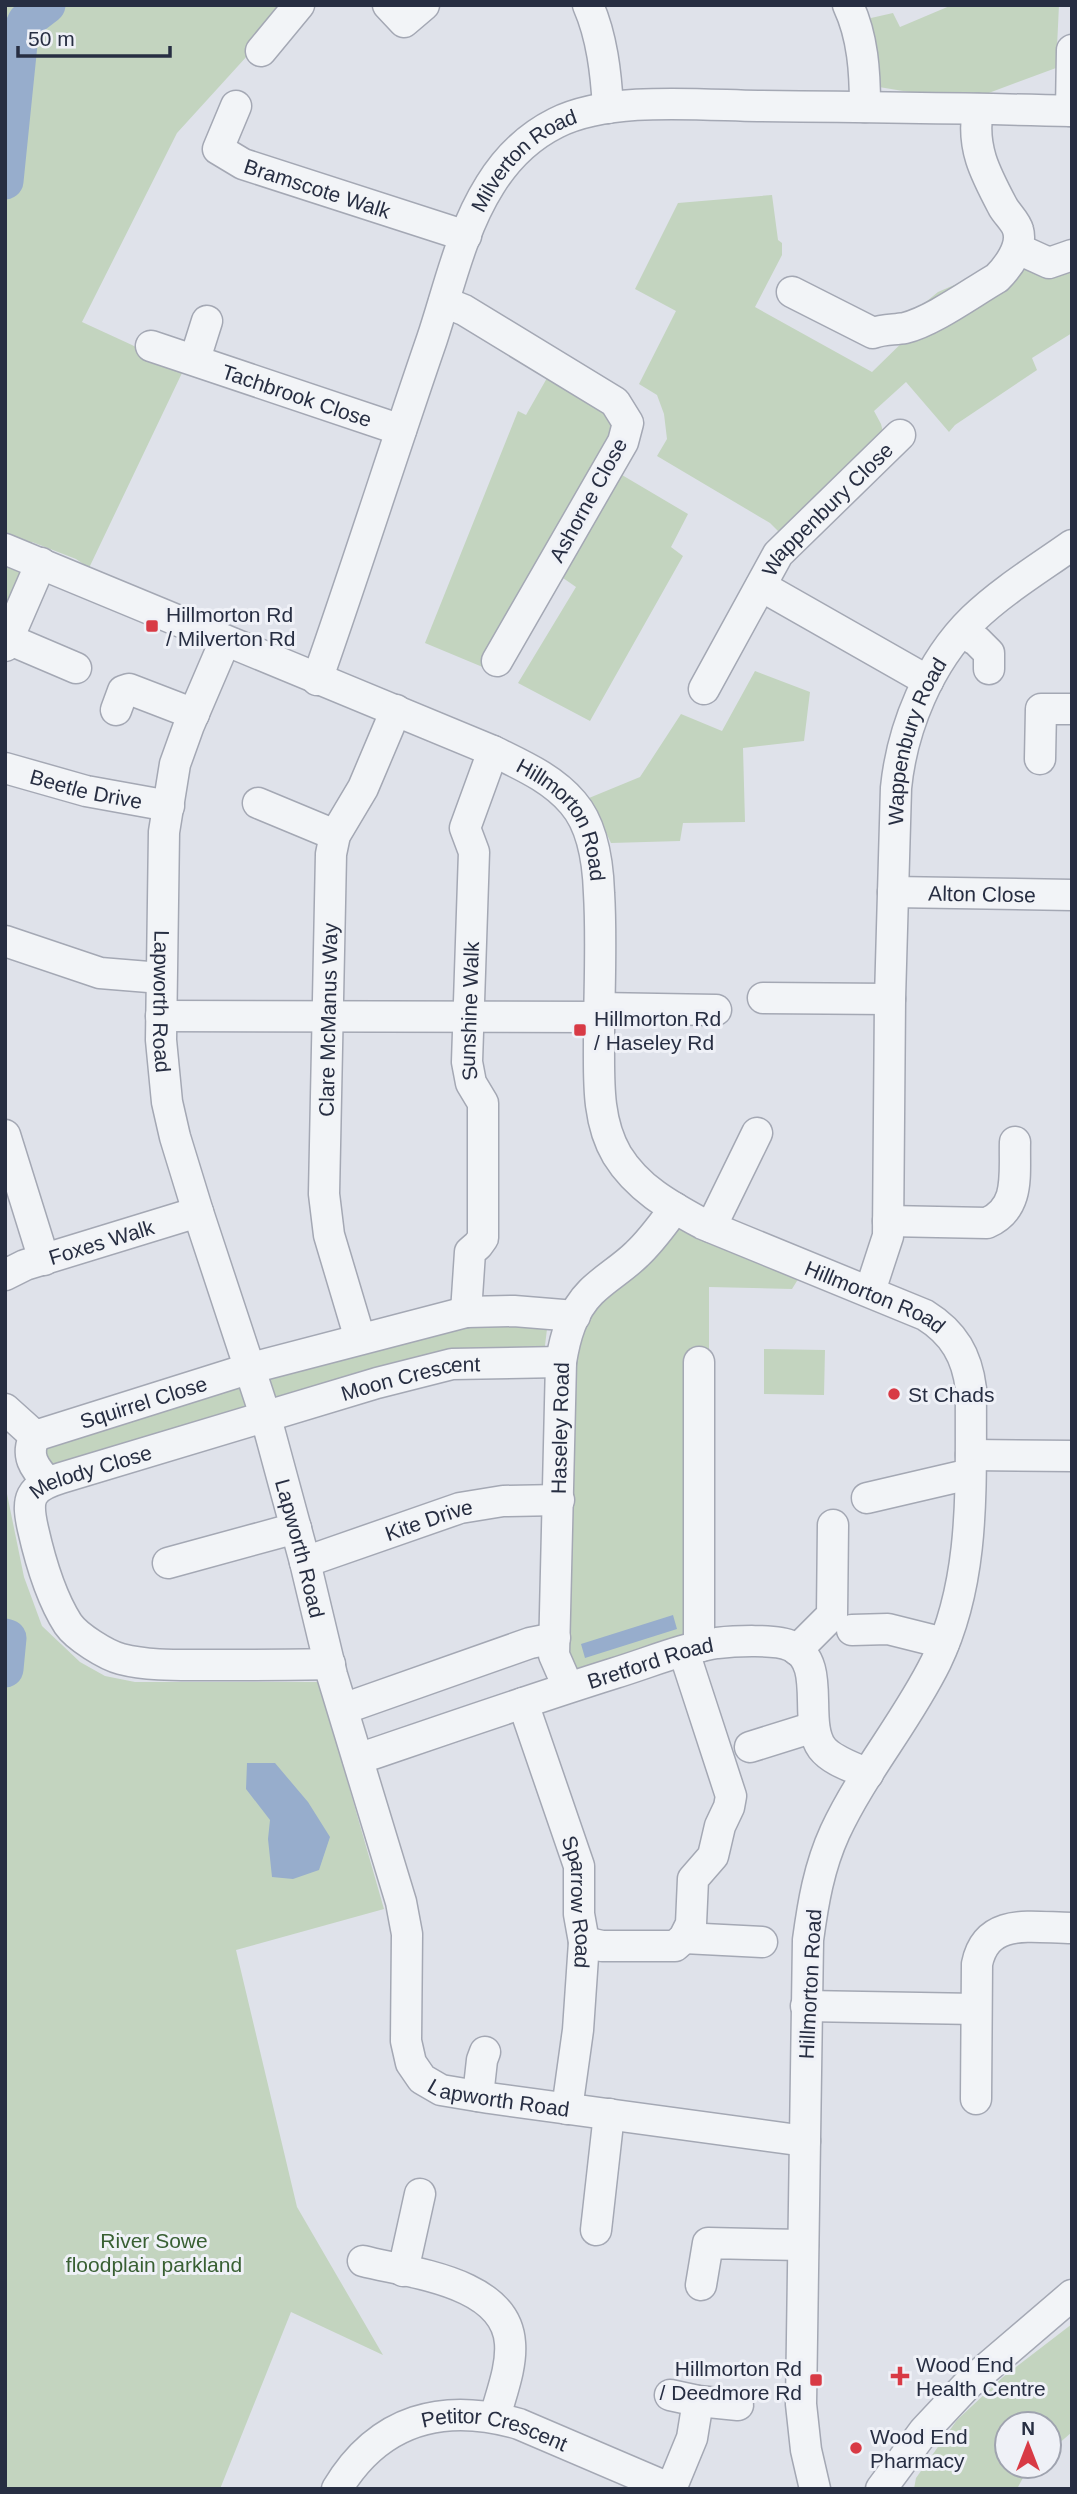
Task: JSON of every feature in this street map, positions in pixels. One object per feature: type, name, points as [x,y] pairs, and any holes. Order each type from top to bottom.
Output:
[{"type":"street","points":[[261,51],[299,5]]},
{"type":"street","points":[[388,5],[404,22],[424,5]]},
{"type":"street","points":[[588,5],[605,68],[608,108]]},
{"type":"street","points":[[855,7],[865,68],[865,107]]},
{"type":"street","points":[[1071,111],[1072,50]]},
{"type":"street","name":"Milverton Road","points":[[317,680],[365,544],[466,236],[490,185],[519,148],[556,123],[578,114],[608,108],[668,105],[1071,111]]},
{"type":"street","name":"Bramscote Walk","points":[[236,106],[218,149],[243,164],[466,236]]},
{"type":"street","points":[[792,292],[873,333],[884,329],[906,328],[997,278],[1017,249],[1018,231],[1003,207],[976,149],[978,109]]},
{"type":"street","points":[[1017,249],[1049,263],[1072,255]]},
{"type":"street","name":"Ashorne Close","points":[[444,302],[464,310],[594,388],[615,402],[628,423],[623,442],[497,661]]},
{"type":"street","name":"Tachbrook Close","points":[[195,359],[207,321]]},
{"type":"street","name":"Tachbrook Close","points":[[151,346],[401,430]]},
{"type":"street","name":"Wappenbury Close","points":[[704,689],[778,554],[900,435]]},
{"type":"street","name":"Wappenbury Road","points":[[870,1292],[884,1253],[888,1221],[890,999],[898,763],[915,706],[928,681],[962,632],[989,605],[1072,545]]},
{"type":"street","name":"Hillmorton Road","points":[[5,549],[493,751],[548,781],[573,803],[582,817],[596,859],[599,883],[599,1091],[606,1134],[618,1157],[654,1196],[675,1208],[711,1227],[925,1315],[942,1326],[960,1347],[969,1369],[971,1390],[966,1563],[960,1595],[944,1643],[924,1683],[835,1833],[818,1880],[808,1940],[801,2404],[806,2450],[815,2489]]},
{"type":"street","points":[[41,563],[7,643],[76,668]]},
{"type":"street","name":"Wappenbury Close","points":[[761,586],[928,681]]},
{"type":"street","points":[[962,632],[977,641],[989,653],[989,669]]},
{"type":"street","name":"Lapworth Road","points":[[226,641],[175,764],[164,832],[161,1040],[167,1102],[198,1212],[266,1418],[330,1664],[401,1902],[407,1934],[405,2022],[411,2063],[422,2079],[441,2090],[805,2141]]},
{"type":"street","points":[[116,710],[123,691],[129,689],[194,714]]},
{"type":"street","points":[[1040,759],[1041,709],[1072,709]]},
{"type":"street","name":"Clare McManus Way","points":[[360,1339],[329,1234],[324,1194],[331,854],[335,835],[363,788],[396,710]]},
{"type":"street","name":"Sunshine Walk","points":[[466,1312],[470,1252],[483,1238],[485,1125],[483,1103],[471,1083],[467,1062],[474,852],[465,828],[493,751]]},
{"type":"street","name":"Beetle Drive","points":[[5,768],[86,791],[169,806]]},
{"type":"street","points":[[258,803],[335,835]]},
{"type":"street","name":"Alton Close","points":[[893,892],[1072,895]]},
{"type":"street","points":[[5,941],[100,974],[161,978]]},
{"type":"street","points":[[763,998],[890,999]]},
{"type":"street","points":[[162,1016],[469,1017],[716,1010]]},
{"type":"street","points":[[711,1227],[757,1133]]},
{"type":"street","points":[[5,1135],[44,1260]]},
{"type":"street","points":[[888,1221],[987,1223],[1000,1218],[1012,1199],[1015,1142]]},
{"type":"street","name":"Haseley Road","points":[[568,1688],[554,1655],[561,1362],[565,1338],[575,1315],[590,1293],[637,1255],[675,1208]]},
{"type":"street","name":"Foxes Walk","points":[[5,1275],[44,1260],[198,1212]]},
{"type":"street","points":[[251,1368],[466,1312],[514,1311],[575,1315]]},
{"type":"street","name":"Moon Crescent","points":[[266,1418],[377,1383],[452,1364],[561,1362]]},
{"type":"street","points":[[584,1942],[602,1946],[675,1946],[684,1938],[691,1924],[693,1879],[713,1856],[720,1826],[729,1807],[731,1796],[692,1649],[699,1362]]},
{"type":"street","name":"Squirrel Close","points":[[35,1436],[251,1368]]},
{"type":"street","points":[[5,1409],[35,1436],[30,1446],[30,1458],[36,1471],[48,1482]]},
{"type":"street","name":"Melody Close","points":[[266,1418],[48,1482],[34,1490],[27,1505],[36,1543],[50,1585],[69,1626],[97,1648],[118,1658],[136,1662],[188,1665],[330,1664]]},
{"type":"street","points":[[867,1498],[970,1464],[1072,1456]]},
{"type":"street","name":"Kite Drive","points":[[305,1562],[460,1508],[503,1501],[559,1500]]},
{"type":"street","points":[[833,1525],[832,1615],[797,1650],[804,1655],[808,1665],[814,1692],[814,1727],[822,1748],[834,1758],[868,1774]]},
{"type":"street","points":[[168,1563],[296,1528]]},
{"type":"street","points":[[852,1630],[888,1629],[944,1643]]},
{"type":"street","points":[[343,1709],[530,1643],[555,1638]]},
{"type":"street","name":"Bretford Road","points":[[358,1759],[692,1649],[718,1643],[775,1643],[792,1646],[797,1650]]},
{"type":"street","name":"Sparrow Road","points":[[523,1703],[579,1866],[579,1914],[584,1942],[578,2030],[567,2109]]},
{"type":"street","points":[[750,1747],[814,1727]]},
{"type":"street","points":[[976,2099],[977,1964],[981,1947],[990,1937],[1009,1928],[1072,1928]]},
{"type":"street","points":[[684,1938],[762,1942]]},
{"type":"street","points":[[806,2006],[976,2009]]},
{"type":"street","points":[[478,2096],[485,2052]]},
{"type":"street","points":[[596,2230],[609,2114]]},
{"type":"street","points":[[403,2271],[420,2194]]},
{"type":"street","points":[[701,2286],[708,2243],[803,2245]]},
{"type":"street","points":[[363,2261],[465,2287],[490,2303],[500,2314],[510,2341],[510,2356],[495,2417]]},
{"type":"street","points":[[881,2489],[924,2431],[968,2384],[1072,2295]]},
{"type":"street","points":[[671,2489],[692,2438],[684,2398],[738,2405]]},
{"type":"street","name":"Petitor Crescent","points":[[337,2489],[347,2473],[376,2443],[397,2430],[424,2419],[447,2414],[495,2417],[519,2424],[671,2489]]},
{"type":"green space","points":[[5,5],[285,5],[248,55],[177,133],[82,322],[132,345],[182,373],[89,568],[76,559],[32,542],[5,624]]},
{"type":"green space","points":[[952,5],[1059,5],[1056,68],[986,94],[915,93],[879,87],[864,28],[871,18],[893,13],[900,27]]},
{"type":"green space","points":[[772,195],[782,255],[755,307],[872,372],[914,331],[910,315],[938,292],[959,283],[987,278],[1047,254],[1049,245],[1072,249],[1072,333],[1032,358],[1037,370],[955,425],[949,432],[906,382],[874,411],[885,440],[786,539],[770,523],[657,456],[667,439],[664,414],[657,395],[639,384],[676,311],[635,289],[678,203]]},
{"type":"green space","points":[[547,378],[603,410],[613,429],[485,668],[425,643],[518,411],[526,415]]},
{"type":"green space","points":[[622,475],[688,514],[671,547],[683,556],[590,721],[518,683],[576,587],[563,578]]},
{"type":"green space","points":[[755,671],[810,692],[804,741],[743,748],[745,822],[683,823],[680,841],[611,843],[589,798],[640,777],[681,714],[722,731]]},
{"type":"green space","points":[[674,1222],[805,1268],[792,1289],[709,1287],[709,1350],[691,1350],[695,1644],[572,1682],[561,1638],[568,1387],[581,1318]]},
{"type":"green space","points":[[541,1323],[547,1329],[544,1354],[272,1402],[266,1382],[270,1377],[423,1332]]},
{"type":"green space","points":[[764,1349],[825,1350],[824,1395],[764,1394]]},
{"type":"green space","points":[[238,1385],[243,1389],[249,1411],[55,1471],[41,1459],[48,1443]]},
{"type":"green space","name":"River Sowe floodplain parkland","points":[[5,1484],[24,1577],[42,1626],[80,1662],[105,1676],[135,1682],[319,1682],[384,1909],[236,1950],[297,2207],[383,2355],[291,2312],[220,2489],[5,2489]]},
{"type":"green space","points":[[1072,2324],[1072,2432],[1063,2440],[1063,2410],[993,2410],[993,2480],[1022,2480],[1017,2489],[914,2489],[916,2478],[957,2420],[1003,2377]]},
{"type":"water","points":[[673,1615],[677,1629],[585,1658],[581,1644]]},
{"type":"water","points":[[247,1763],[275,1763],[308,1802],[330,1837],[319,1870],[293,1879],[272,1877],[268,1839],[270,1820],[246,1789]]},
{"type":"waterway","points":[[5,181],[20,34],[26,21],[47,5]]},
{"type":"waterway","points":[[5,1637],[8,1638],[5,1669]]},
{"type":"place","name":"Hillmorton Rd / Milverton Rd","points":[[152,626]]},
{"type":"place","name":"Hillmorton Rd / Haseley Rd","points":[[580,1030]]},
{"type":"place","name":"St Chads","points":[[894,1394]]},
{"type":"place","name":"Wood End Health Centre","points":[[900,2376]]},
{"type":"place","name":"Hillmorton Rd / Deedmore Rd","points":[[816,2380]]},
{"type":"place","name":"Wood End Pharmacy","points":[[856,2448]]}]
